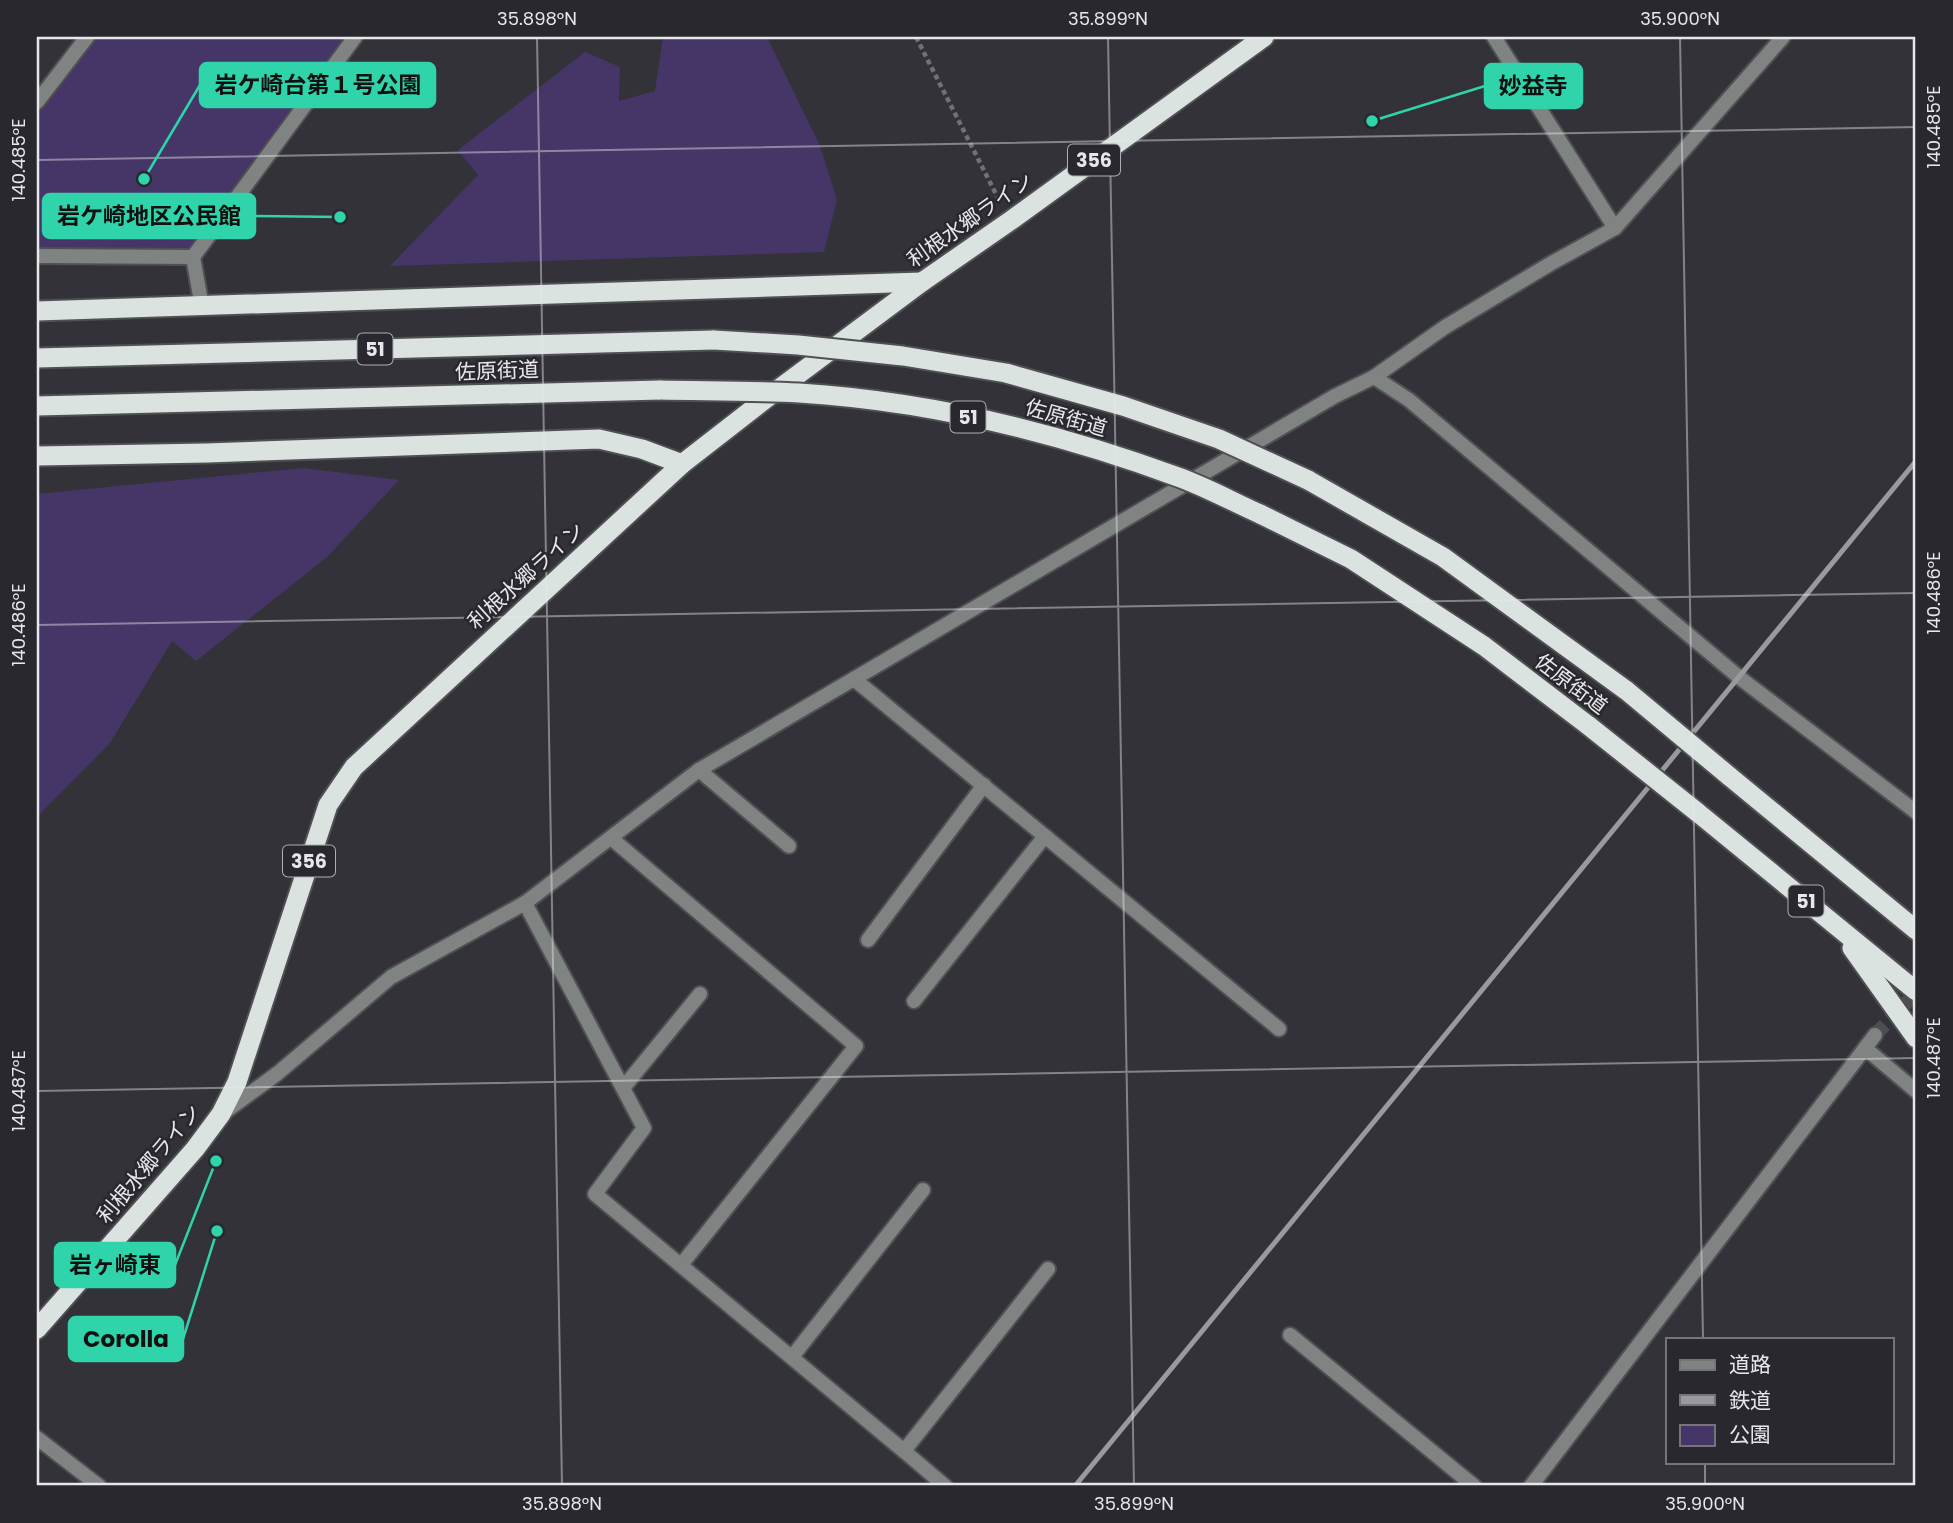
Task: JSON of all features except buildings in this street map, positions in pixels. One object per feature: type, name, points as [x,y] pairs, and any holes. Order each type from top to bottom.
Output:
[{"type":"highway","name":"利根水郷ライン","points":[[37,1329],[195,1149],[221,1114],[237,1082],[328,805],[354,767],[682,464],[922,282],[1264,37]]},
{"type":"highway","points":[[37,311],[922,282]]},
{"type":"highway","name":"佐原街道","points":[[37,358],[714,340],[903,356],[1006,373],[1123,406],[1219,439],[1308,480],[1443,557],[1627,691],[1916,930]]},
{"type":"highway","name":"佐原街道","points":[[37,406],[660,390],[799,393],[891,403],[992,421],[1086,446],[1180,478],[1351,559],[1484,646],[1589,726],[1916,990]]},
{"type":"highway","points":[[37,456],[599,439],[642,449],[682,464]]},
{"type":"highway","points":[[1880,900],[1916,917]]},
{"type":"highway","points":[[1838,927],[1916,1038]]},
{"type":"street","points":[[37,102],[87,37]]},
{"type":"street","points":[[202,307],[193,257],[355,37]]},
{"type":"street","points":[[1493,37],[1615,228]]},
{"type":"street","points":[[221,1114],[278,1073],[391,977],[525,902],[699,770],[1335,396],[1374,377],[1445,327],[1615,228],[1783,37]]},
{"type":"street","points":[[37,256],[193,257]]},
{"type":"street","points":[[1374,377],[1409,400],[1740,678],[1916,812]]},
{"type":"street","points":[[854,679],[1112,888],[1279,1029]]},
{"type":"street","points":[[699,770],[789,846]]},
{"type":"street","points":[[868,940],[984,785]]},
{"type":"street","points":[[914,1001],[1045,836]]},
{"type":"street","points":[[611,838],[856,1046],[681,1265]]},
{"type":"street","points":[[525,902],[644,1128],[595,1194],[945,1486]]},
{"type":"street","points":[[623,1088],[700,994]]},
{"type":"street","points":[[1531,1486],[1875,1035]]},
{"type":"street","points":[[1865,1048],[1916,1091]]},
{"type":"street","points":[[792,1357],[923,1190]]},
{"type":"street","points":[[904,1451],[1048,1269]]},
{"type":"street","points":[[1290,1335],[1475,1486]]},
{"type":"street","points":[[37,1438],[99,1486]]},
{"type":"path","points":[[916,37],[1010,221]]},
{"type":"green space","points":[[87,37],[355,37],[193,257],[37,256],[37,102]]},
{"type":"green space","points":[[663,37],[767,37],[820,146],[837,200],[824,252],[390,266],[478,175],[458,150],[585,52],[620,67],[619,101],[655,91]]},
{"type":"green space","points":[[303,468],[399,480],[327,557],[196,661],[172,641],[110,743],[37,817],[37,494]]},
{"type":"tunnel","points":[[1875,1035],[1916,993]]},
{"type":"railway","points":[[1075,1486],[1916,461]]},
{"type":"place","name":"妙益寺","points":[[1372,121]]},
{"type":"place","name":"岩ケ崎台第１号公園","points":[[144,179]]},
{"type":"place","name":"岩ケ崎地区公民館","points":[[340,217]]},
{"type":"place","name":"岩ヶ崎東","points":[[216,1161]]},
{"type":"place","name":"Corolla","points":[[217,1231]]}]
